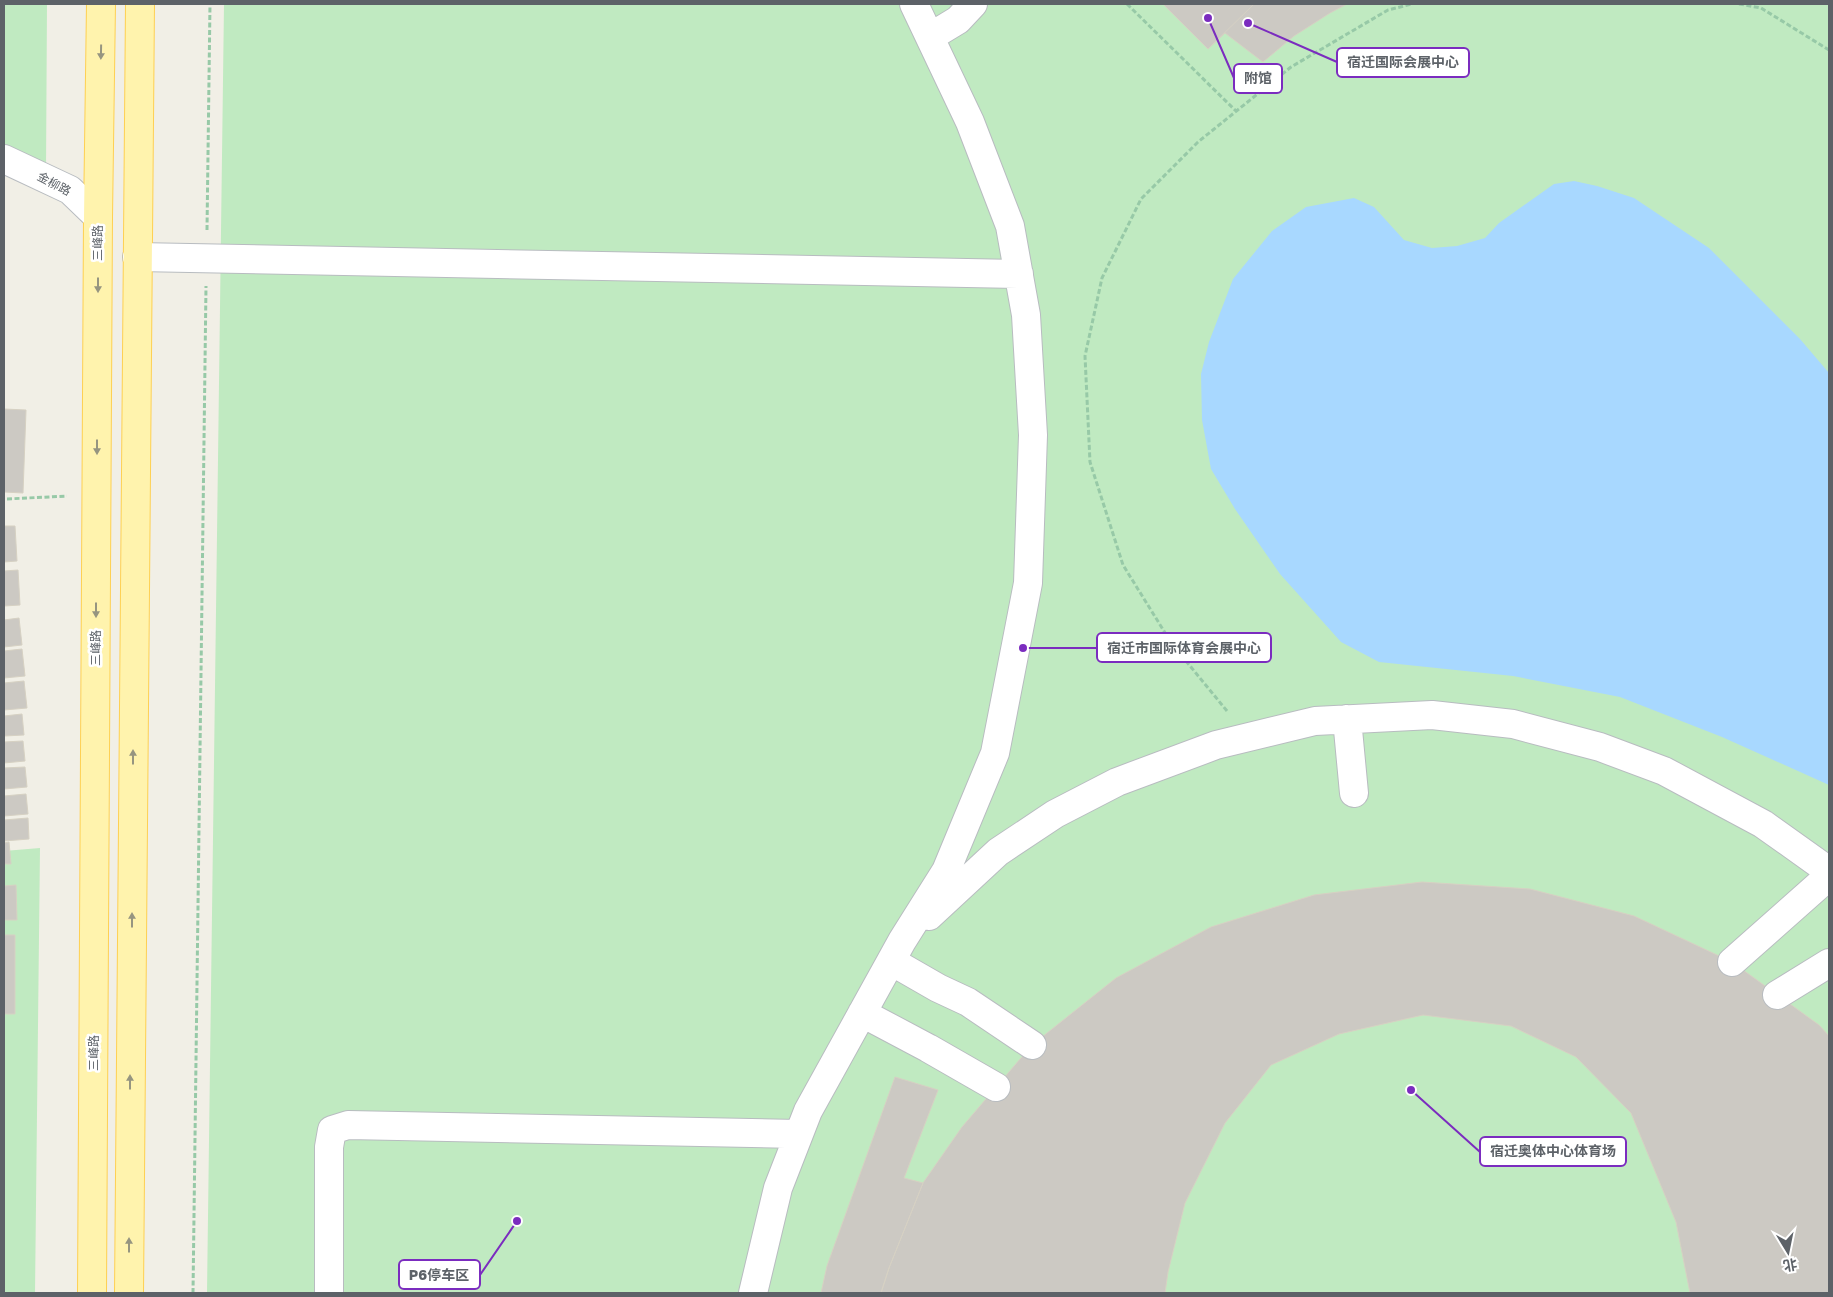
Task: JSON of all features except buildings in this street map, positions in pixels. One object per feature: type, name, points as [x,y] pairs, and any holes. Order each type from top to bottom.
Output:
[{"type":"main road","name":"三峰路","points":[[92,1293],[98,218],[101,4]]},
{"type":"main road","points":[[129,1293],[140,4]]},
{"type":"street","points":[[753,1293],[778,1188],[808,1110],[897,951],[946,871],[995,753],[1028,582],[1033,435],[1026,315],[1010,226],[970,122],[914,4]]},
{"type":"street","points":[[930,37],[958,20],[973,4]]},
{"type":"street","name":"金柳路","points":[[4,159],[70,190],[98,218]]},
{"type":"street","points":[[137,257],[1019,274]]},
{"type":"street","points":[[897,951],[998,852],[1055,814],[1116,782],[1216,745],[1315,720],[1432,715],[1513,724],[1600,747],[1664,771],[1755,820],[1829,871]]},
{"type":"street","points":[[1347,719],[1354,793]]},
{"type":"street","points":[[1732,962],[1829,876]]},
{"type":"street","points":[[897,951],[938,988],[968,1002],[1032,1045]]},
{"type":"street","points":[[1777,995],[1829,963]]},
{"type":"street","points":[[862,1013],[996,1087]]},
{"type":"street","points":[[329,1293],[329,1147],[332,1130],[348,1124],[798,1134]]},
{"type":"path","points":[[193,1293],[210,4]]},
{"type":"path","points":[[1127,4],[1236,111]]},
{"type":"path","points":[[1248,737],[1172,644],[1123,565],[1090,462],[1085,356],[1102,278],[1141,199],[1198,142],[1291,66],[1388,10],[1412,4]]},
{"type":"path","points":[[1739,4],[1760,8],[1829,50]]},
{"type":"path","points":[[7,499],[67,496]]},
{"type":"green space","points":[[4,4],[47,4],[46,171],[4,150]]},
{"type":"green space","points":[[224,4],[1829,4],[1829,1293],[207,1293]]},
{"type":"green space","points":[[40,848],[35,1293],[4,1293],[4,851]]},
{"type":"water","points":[[1574,181],[1634,198],[1709,248],[1800,339],[1829,373],[1829,785],[1722,737],[1620,697],[1513,676],[1379,662],[1341,642],[1280,574],[1235,509],[1211,469],[1202,420],[1201,374],[1209,342],[1233,279],[1272,231],[1306,207],[1354,198],[1374,207],[1404,240],[1432,248],[1457,246],[1485,238],[1499,223],[1554,184]]},
{"type":"place","name":"附馆","points":[[1208,18]]},
{"type":"place","name":"宿迁国际会展中心","points":[[1248,23]]},
{"type":"place","name":"宿迁市国际体育会展中心","points":[[1023,648]]},
{"type":"place","name":"宿迁奥体中心体育场","points":[[1411,1090]]},
{"type":"place","name":"P6停车区","points":[[517,1221]]}]
